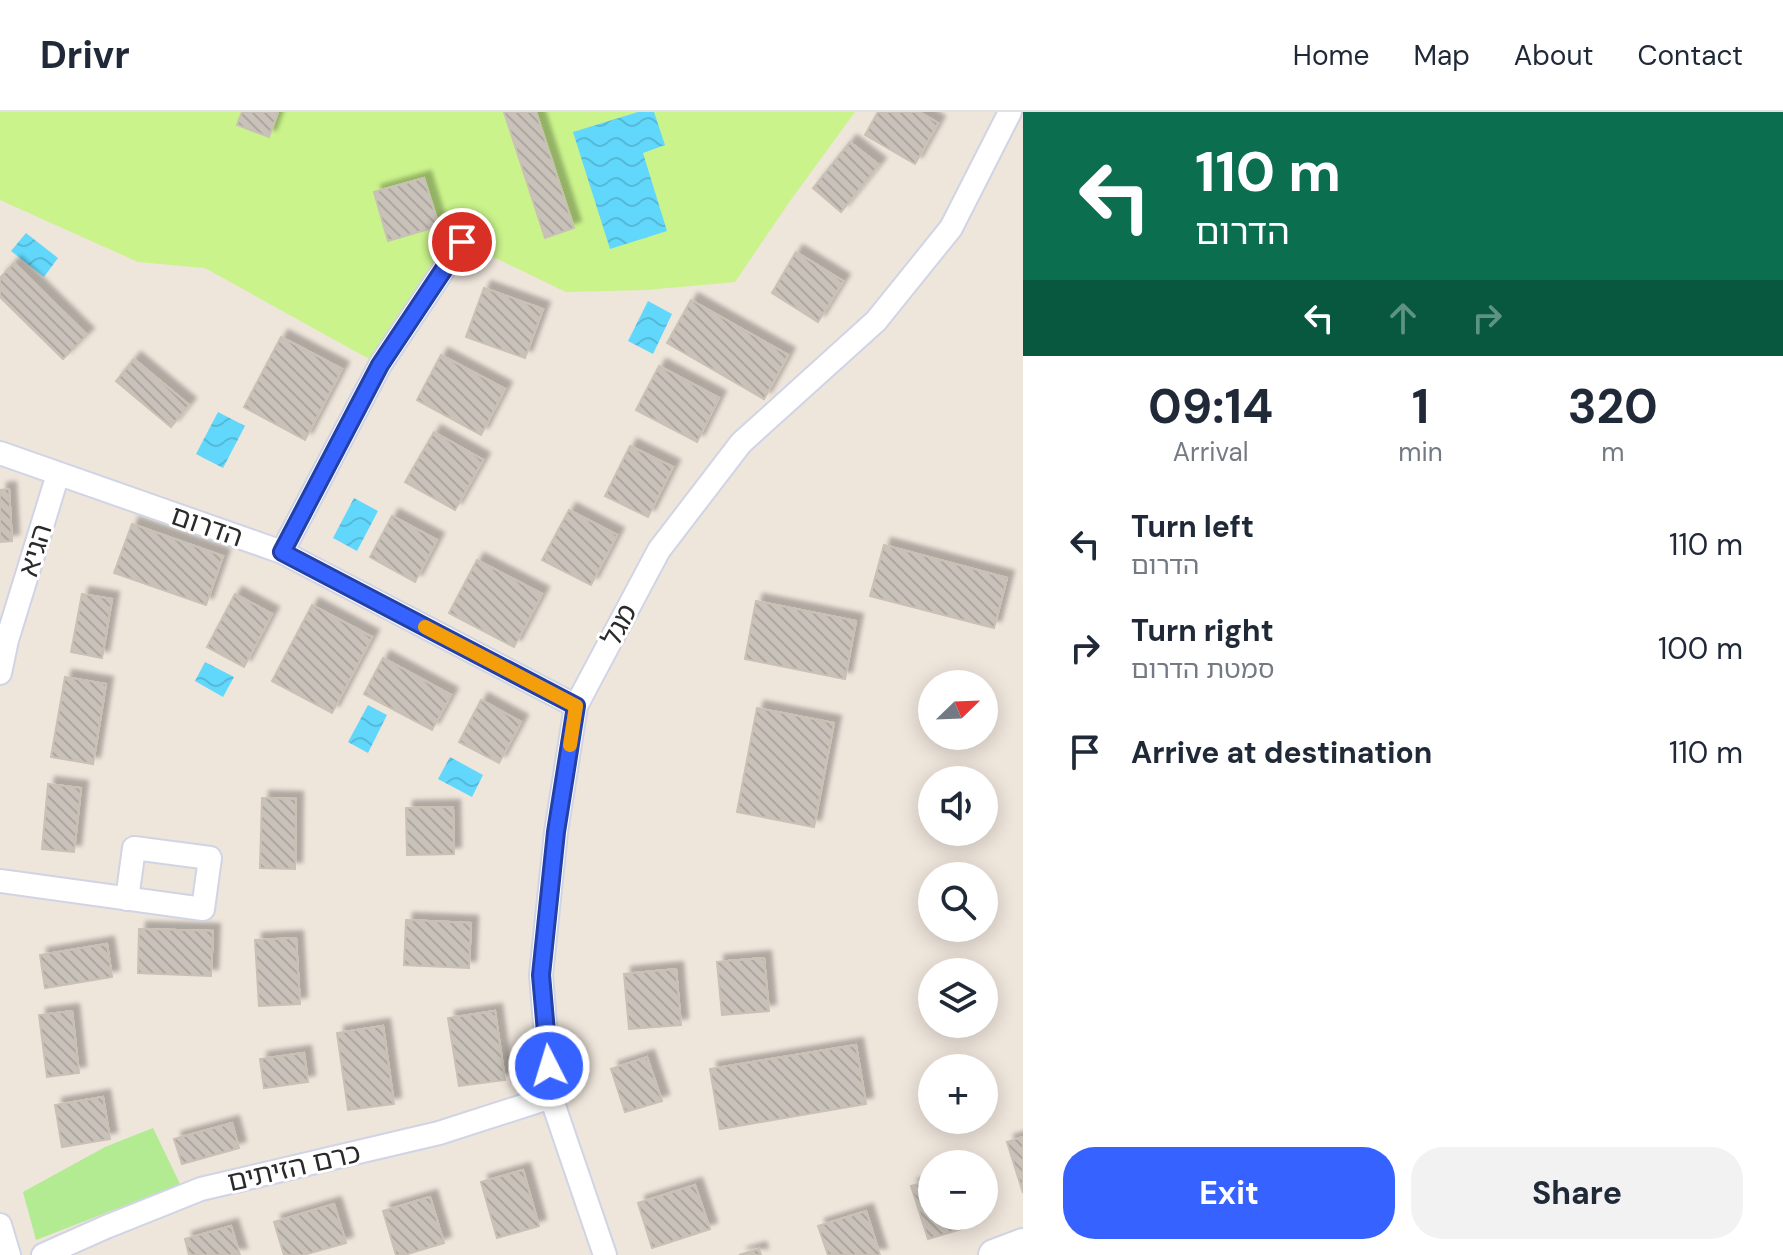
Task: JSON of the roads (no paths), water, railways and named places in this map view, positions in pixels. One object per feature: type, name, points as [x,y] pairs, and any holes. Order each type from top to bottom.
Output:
[{"type":"street","name":"מגל","points":[[605,1255],[551,1097],[541,975],[556,832],[576,706],[659,550],[741,443],[876,321],[914,275],[951,228],[1010,112]]},
{"type":"street","points":[[282,552],[380,365],[462,242]]},
{"type":"street","name":"הדרום","points":[[0,453],[282,552],[576,706]]},
{"type":"street","name":"הגיא","points":[[0,673],[7,640],[58,474]]},
{"type":"street","points":[[0,881],[127,899]]},
{"type":"street","name":"כרם הזיתים","points":[[43,1255],[201,1189],[439,1133],[551,1097]]},
{"type":"street","points":[[0,1225],[9,1255]]},
{"type":"street","points":[[994,1255],[1023,1244]]},
{"type":"water","points":[[638,112],[654,112],[665,145],[643,153],[667,231],[610,249],[573,132]]},
{"type":"water","points":[[26,233],[58,258],[44,277],[11,251]]},
{"type":"water","points":[[648,301],[672,314],[653,354],[628,341]]},
{"type":"water","points":[[218,412],[245,426],[223,468],[196,454]]},
{"type":"water","points":[[354,498],[378,511],[357,551],[333,538]]},
{"type":"water","points":[[205,662],[234,677],[223,697],[195,681]]},
{"type":"water","points":[[368,705],[387,715],[368,753],[348,742]]},
{"type":"water","points":[[450,757],[483,775],[472,797],[438,779]]}]
